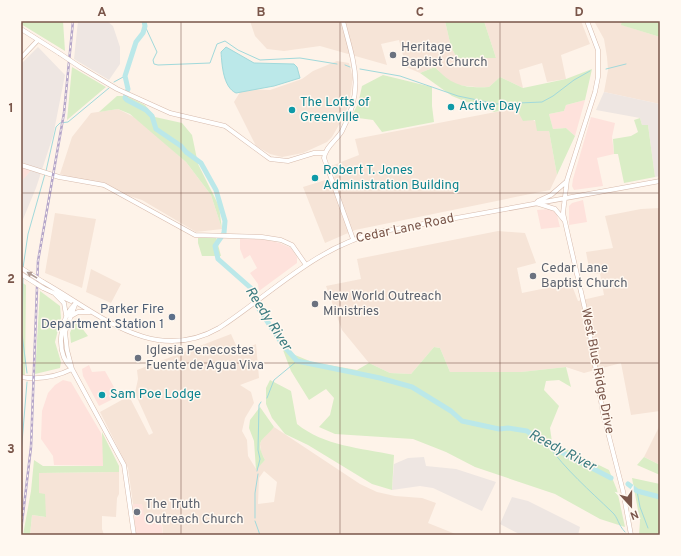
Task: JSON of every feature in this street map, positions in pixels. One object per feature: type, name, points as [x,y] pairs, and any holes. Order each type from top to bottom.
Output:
[{"type":"main road","points":[[342,21],[355,68],[356,91],[343,129],[325,153],[325,163],[353,239]]},
{"type":"main road","name":"West Blue Ridge Drive","points":[[587,21],[598,50],[597,83],[567,182],[564,199],[564,220],[587,318],[603,413],[628,510],[631,535]]},
{"type":"main road","points":[[21,29],[80,67],[136,99],[170,113],[225,126],[270,159],[288,161],[314,153],[325,153]]},
{"type":"main road","points":[[21,58],[38,40]]},
{"type":"main road","points":[[21,165],[46,173],[104,185],[195,235],[221,235],[281,240],[292,245],[306,265]]},
{"type":"main road","name":"Cedar Lane Road","points":[[76,303],[132,334],[158,341],[192,338],[210,333],[248,308],[306,265],[328,251],[353,239],[379,232],[660,181]]},
{"type":"main road","name":"Cedar Lane Road","points":[[531,204],[551,196],[567,182]]},
{"type":"main road","name":"Cedar Lane Road","points":[[536,203],[555,209],[564,220]]},
{"type":"main road","points":[[21,268],[67,295],[76,303]]},
{"type":"main road","points":[[21,274],[43,288],[76,303]]},
{"type":"main road","points":[[53,292],[64,303],[68,316]]},
{"type":"main road","points":[[76,303],[68,316],[62,331],[62,347],[68,365],[72,369],[124,465],[134,535]]},
{"type":"main road","points":[[68,316],[78,312],[92,312]]},
{"type":"main road","points":[[21,377],[33,379],[50,377],[72,369]]},
{"type":"shaded area","points":[[78,21],[107,21],[113,26],[120,47],[120,64],[109,80],[74,59]]},
{"type":"shaded area","points":[[250,21],[445,21],[451,47],[457,58],[496,58],[484,21],[581,21],[590,44],[561,55],[566,79],[547,82],[542,63],[519,70],[523,88],[500,77],[489,87],[476,87],[457,85],[445,78],[435,67],[420,73],[406,67],[399,40],[381,44],[387,65],[320,46],[284,51],[267,49],[255,36]]},
{"type":"shaded area","points":[[594,21],[622,21],[622,25],[660,37],[660,104],[604,92],[608,70],[607,57],[604,39]]},
{"type":"shaded area","points":[[38,47],[65,75],[53,136],[36,188],[21,224],[21,182],[34,167],[21,162],[21,64]]},
{"type":"shaded area","name":"The Lofts of Greenville","points":[[337,61],[349,63],[353,78],[349,104],[332,137],[327,142],[303,153],[282,157],[270,154],[256,146],[234,102],[242,89],[270,90],[302,79],[313,71]]},
{"type":"shaded area","points":[[604,92],[660,104],[660,176],[655,177],[648,125],[642,125],[640,118],[596,110]]},
{"type":"shaded area","points":[[585,100],[575,136],[566,128],[553,129],[549,114],[564,111],[566,105]]},
{"type":"shaded area","points":[[516,108],[549,131],[557,175],[550,190],[355,230],[325,243],[303,187],[335,177],[331,166],[359,155],[355,139]]},
{"type":"shaded area","points":[[118,109],[134,117],[186,162],[211,195],[222,229],[196,232],[142,200],[60,174],[72,137],[91,113]]},
{"type":"shaded area","points":[[591,117],[615,123],[612,137],[614,154],[597,158],[603,186],[574,190],[572,186],[573,179]]},
{"type":"shaded area","points":[[21,167],[32,170],[21,182]]},
{"type":"shaded area","points":[[583,200],[587,222],[569,225],[569,206],[572,203]]},
{"type":"shaded area","points":[[660,208],[660,411],[631,415],[621,363],[584,373],[566,367],[521,372],[450,372],[440,348],[434,347],[411,374],[390,373],[369,363],[342,330],[326,286],[361,279],[357,259],[498,231],[525,233],[536,263],[517,268],[522,293],[571,283],[578,301],[604,295],[600,274],[590,273],[586,252],[613,248],[605,216],[641,209]]},
{"type":"shaded area","points":[[549,209],[554,211],[557,215],[560,227],[541,229],[537,210]]},
{"type":"shaded area","points":[[55,213],[96,219],[82,288],[45,273]]},
{"type":"shaded area","points":[[240,238],[266,240],[280,243],[291,248],[297,257],[297,263],[259,291],[258,284],[250,273],[257,268],[250,255],[244,259],[240,249]]},
{"type":"shaded area","points":[[91,269],[121,284],[111,303],[86,292]]},
{"type":"shaded area","points":[[231,334],[239,352],[256,344],[259,378],[240,385],[251,392],[254,403],[245,418],[242,431],[247,440],[248,456],[256,469],[265,460],[261,452],[260,444],[263,437],[274,427],[360,484],[377,492],[395,496],[422,498],[436,503],[428,523],[458,535],[163,535],[162,522],[143,515],[142,504],[133,504],[128,468],[100,412],[129,396],[149,435],[153,433],[135,393],[138,379],[137,370]],"holes":[[[264,471],[277,482],[274,502],[258,504],[259,478]]]},
{"type":"shaded area","points":[[89,365],[92,372],[105,371],[119,396],[99,406],[83,376],[82,369]]},
{"type":"shaded area","points":[[63,380],[71,382],[101,433],[104,446],[103,466],[54,465],[53,456],[41,439],[42,411],[48,393],[55,385]]},
{"type":"shaded area","points":[[660,425],[660,465],[644,457]]},
{"type":"shaded area","points":[[424,457],[426,466],[456,469],[496,482],[482,511],[433,488],[420,486],[392,490],[394,464],[408,458]]},
{"type":"shaded area","points":[[119,472],[119,494],[117,498],[116,517],[102,516],[102,529],[104,535],[30,535],[32,515],[45,517],[39,493],[39,473]]},
{"type":"shaded area","points":[[512,497],[528,501],[580,527],[578,535],[521,535],[500,524]]},
{"type":"shaded area","points":[[133,504],[142,504],[144,515],[160,514],[163,535],[136,535]]},
{"type":"green space","points":[[21,21],[63,21],[65,51],[21,24]]},
{"type":"green space","points":[[445,21],[484,21],[496,58],[457,58],[451,47]]},
{"type":"green space","points":[[622,21],[660,21],[660,37],[621,25]]},
{"type":"green space","points":[[72,67],[106,87],[67,120]]},
{"type":"green space","points":[[435,67],[453,82],[465,86],[489,87],[500,77],[523,88],[566,79],[592,69],[585,100],[566,105],[564,111],[549,114],[553,129],[566,128],[575,136],[557,175],[549,131],[537,131],[535,120],[523,121],[516,108],[494,112],[452,96],[420,73]]},
{"type":"green space","points":[[383,75],[432,87],[434,122],[382,132],[373,120],[351,117],[358,104],[362,86]]},
{"type":"green space","points":[[117,96],[127,96],[145,105],[155,117],[182,123],[192,135],[198,164],[219,206],[222,229],[211,195],[186,162],[130,114],[118,109],[99,112]]},
{"type":"green space","points":[[640,118],[642,125],[648,125],[655,177],[624,183],[618,154],[614,154],[613,139],[631,136],[638,132],[634,120]]},
{"type":"green space","points":[[216,237],[221,256],[202,256],[198,238]]},
{"type":"green space","points":[[21,282],[26,285],[25,376],[21,374]]},
{"type":"green space","points":[[40,291],[60,306],[61,318],[55,342],[61,362],[60,368],[35,374]]},
{"type":"green space","points":[[75,319],[88,336],[71,343],[70,333]]},
{"type":"green space","points":[[434,347],[440,348],[450,372],[521,372],[566,367],[571,387],[559,380],[546,381],[544,390],[559,406],[550,428],[552,442],[609,470],[617,490],[625,527],[600,519],[555,494],[475,467],[446,452],[413,439],[335,434],[319,427],[330,415],[334,398],[326,389],[309,400],[291,371],[283,350],[312,362],[357,370],[369,363],[390,373],[411,374]]},
{"type":"green space","points":[[270,380],[291,391],[297,424],[308,431],[331,442],[394,455],[392,490],[372,484],[308,445],[285,434],[272,418],[266,404],[266,388]]},
{"type":"green space","points":[[260,407],[274,427],[261,441],[260,448],[265,460],[256,470],[254,441],[249,428],[250,420]]},
{"type":"green space","points":[[102,432],[119,466],[119,472],[39,473],[39,493],[45,494],[46,517],[32,515],[30,535],[23,535],[31,491],[34,460],[43,466],[103,466]]},
{"type":"green space","points":[[644,457],[660,465],[660,475],[637,465]]},
{"type":"green space","points":[[632,478],[660,484],[660,535],[639,535],[640,521]]},
{"type":"water","points":[[226,47],[254,63],[294,64],[297,67],[300,78],[274,86],[236,93],[228,86],[224,75],[221,52]]},
{"type":"waterway","name":"Reedy River","points":[[144,21],[145,26],[143,33],[136,42],[125,76],[128,89],[125,98],[146,110],[152,116],[156,129],[181,146],[186,152],[201,163],[216,190],[225,221],[224,233],[215,246],[218,259],[252,289],[259,309],[283,345],[297,361],[380,378],[412,387],[451,411],[462,421],[499,429],[508,428],[527,431],[540,441],[611,478]]},
{"type":"waterway","points":[[145,26],[157,52],[153,60],[154,64],[158,65],[210,63],[217,44],[225,41],[238,50],[260,60],[300,58],[337,64]]},
{"type":"waterway","points":[[606,69],[626,64]]},
{"type":"waterway","points":[[345,65],[350,67]]},
{"type":"waterway","points":[[360,69],[400,76],[458,96],[492,103]]},
{"type":"waterway","points":[[496,104],[542,102],[590,71]]},
{"type":"waterway","points":[[114,82],[125,76]]},
{"type":"waterway","points":[[46,171],[56,127],[60,123],[68,122],[109,88]]},
{"type":"waterway","points":[[23,268],[28,234],[45,174]]},
{"type":"waterway","points":[[23,278],[22,334],[27,373]]},
{"type":"waterway","points":[[267,398],[274,380],[297,361]]},
{"type":"waterway","points":[[21,455],[27,382]]},
{"type":"waterway","points":[[257,471],[260,459],[258,450],[259,405],[261,402]]},
{"type":"waterway","points":[[547,444],[586,488],[614,514],[625,532]]},
{"type":"waterway","points":[[255,518],[255,493],[258,474]]},
{"type":"waterway","name":"Reedy River","points":[[628,484],[637,491],[660,497]]},
{"type":"waterway","points":[[637,491],[640,507],[648,528]]},
{"type":"waterway","points":[[255,521],[260,535]]},
{"type":"railway","points":[[21,531],[31,447],[38,261],[64,113],[73,21]]},
{"type":"place","name":"Heritage Baptist Church","points":[[393,55]]},
{"type":"place","name":"Active Day","points":[[451,107]]},
{"type":"place","name":"The Lofts of Greenville","points":[[292,110]]},
{"type":"place","name":"Robert T. Jones Administration Building","points":[[315,178]]},
{"type":"place","name":"Cedar Lane Baptist Church","points":[[533,276]]},
{"type":"place","name":"New World Outreach Ministries","points":[[315,304]]},
{"type":"place","name":"Parker Fire Department Station 1","points":[[172,317]]},
{"type":"place","name":"Iglesia Penecostes Fuente de Agua Viva","points":[[138,358]]},
{"type":"place","name":"Sam Poe Lodge","points":[[102,395]]},
{"type":"place","name":"The Truth Outreach Church","points":[[137,512]]}]
